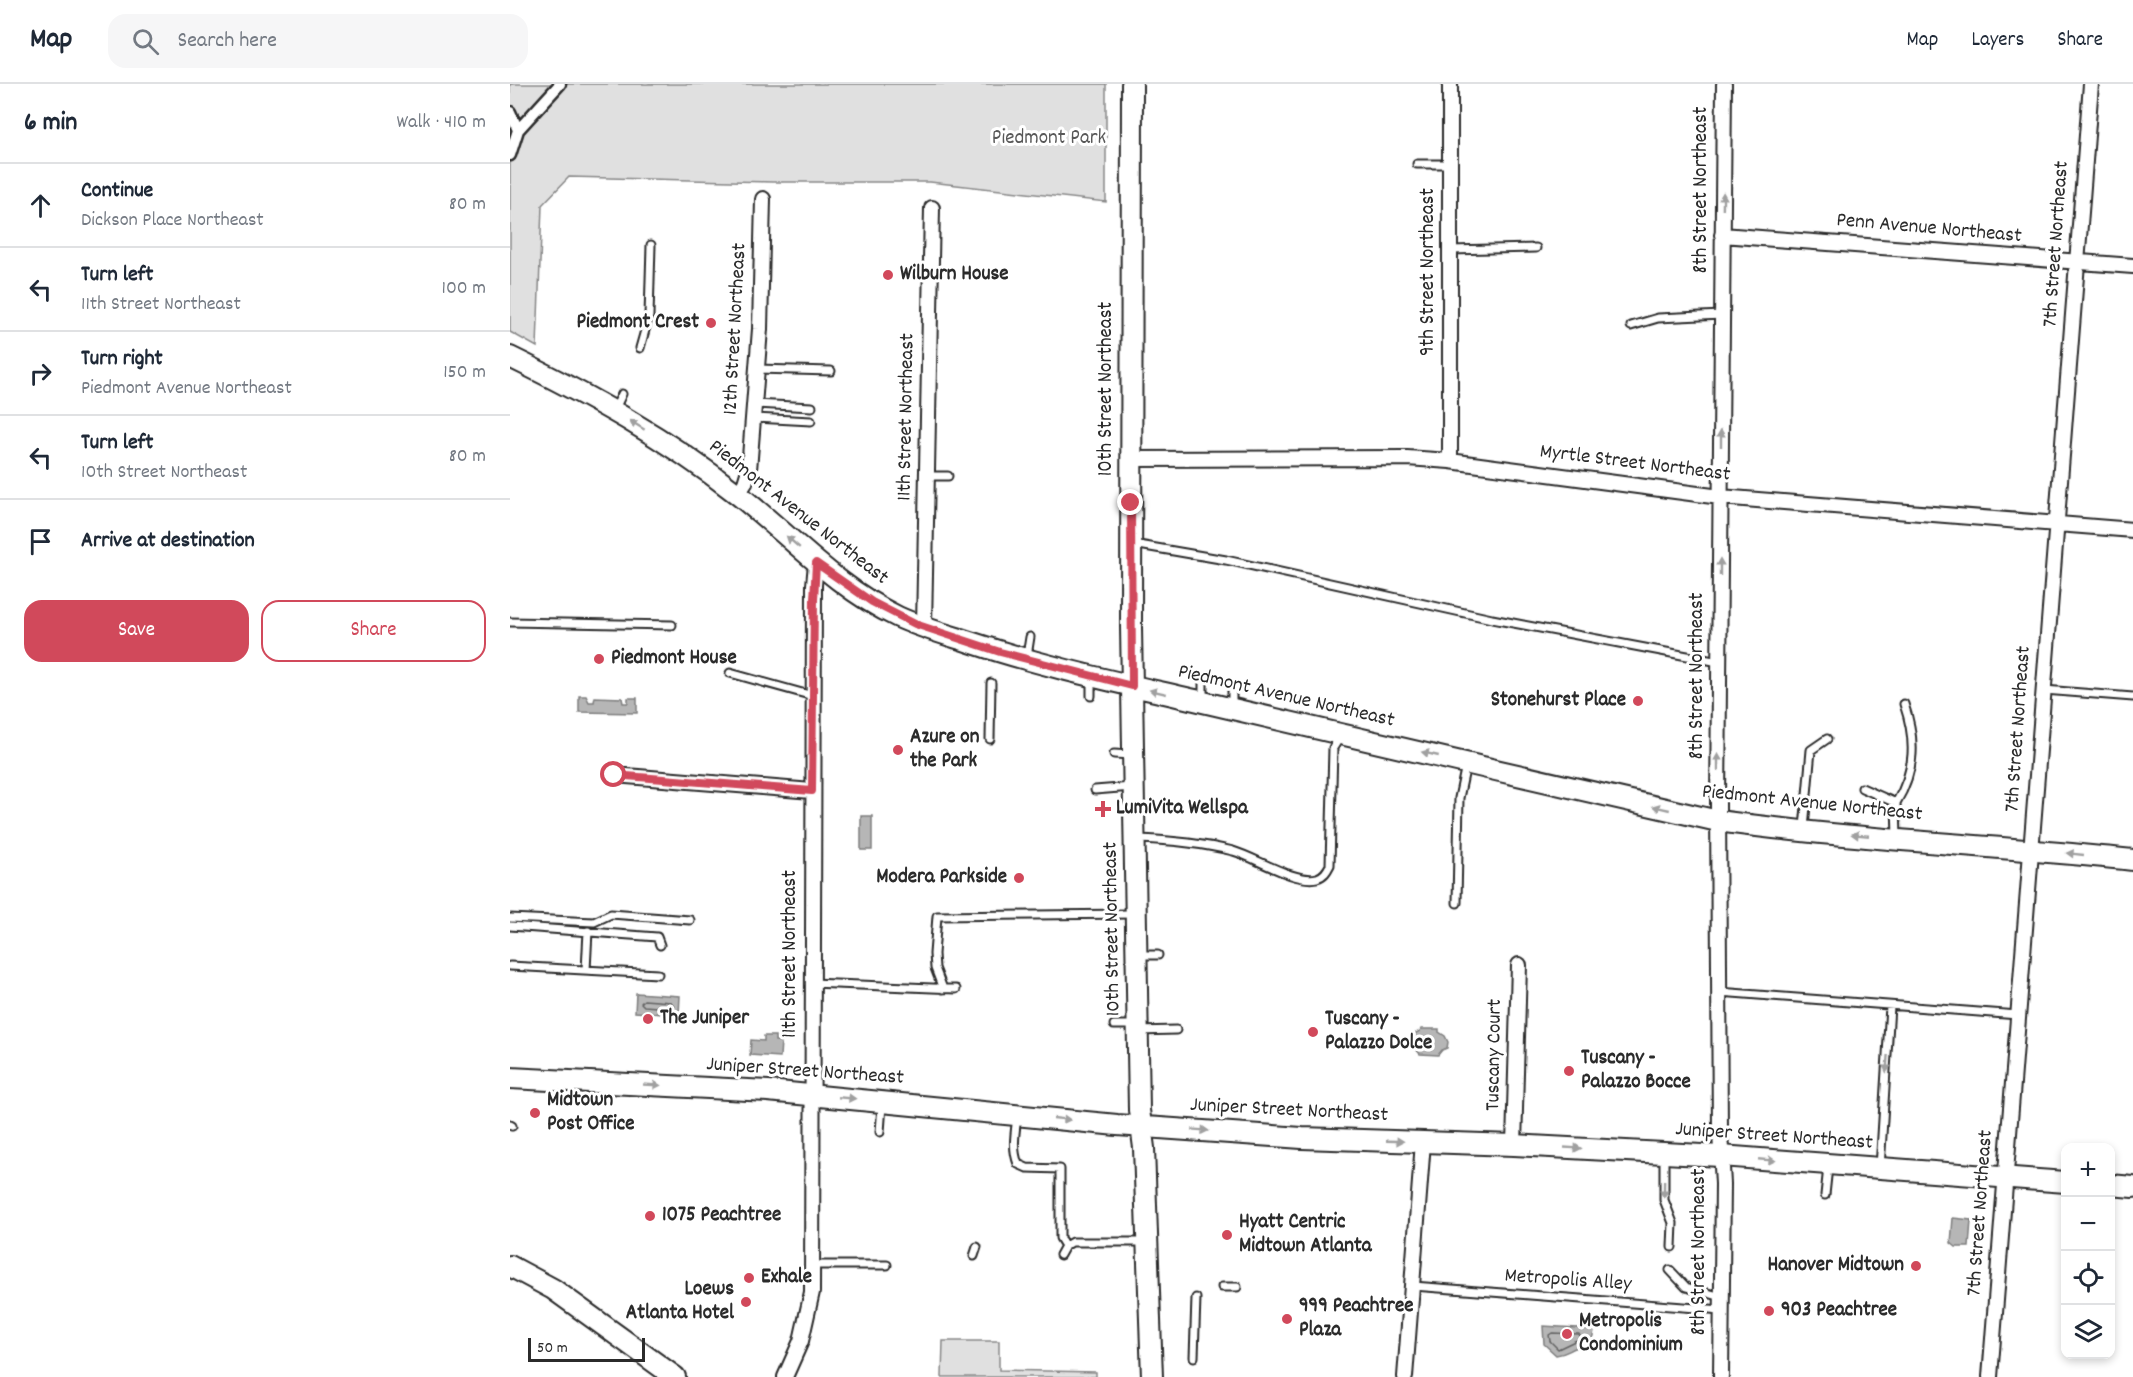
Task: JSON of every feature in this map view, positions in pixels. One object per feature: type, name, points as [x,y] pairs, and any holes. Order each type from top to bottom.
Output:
[{"type":"main road","name":"10th Street Northeast","points":[[1132,84],[1132,686],[1124,755],[1134,787],[1139,1110],[1144,1148],[1152,1377]]},
{"type":"main road","name":"Piedmont Avenue Northeast","points":[[510,357],[618,402],[680,452],[738,494],[816,563],[872,602],[924,627],[1026,659],[1132,686],[1718,821],[1804,831],[2031,849],[2133,860]]},
{"type":"main road","name":"Juniper Street Northeast","points":[[510,1078],[812,1095],[1142,1126],[1302,1138],[1514,1145],[1721,1156],[2061,1182]]},
{"type":"main road","points":[[2115,1185],[2133,1187]]},
{"type":"main road","points":[[510,1266],[561,1294],[675,1377]]},
{"type":"street","points":[[510,156],[518,130],[560,84]]},
{"type":"street","name":"9th Street Northeast","points":[[1450,84],[1450,460]]},
{"type":"street","name":"8th Street Northeast","points":[[1721,1377],[1723,1184],[1718,821],[1724,84]]},
{"type":"street","name":"7th Street Northeast","points":[[1990,1377],[2091,84]]},
{"type":"street","points":[[510,112],[518,130]]},
{"type":"street","name":"12th Street Northeast","points":[[738,494],[749,470],[754,411],[760,329],[763,199]]},
{"type":"street","name":"11th Street Northeast","points":[[924,627],[932,208]]},
{"type":"street","name":"Penn Avenue Northeast","points":[[1722,235],[2133,266]]},
{"type":"street","name":"Myrtle Street Northeast","points":[[1131,459],[1407,458],[1450,460],[1720,497],[2133,530]]},
{"type":"street","name":"11th Street Northeast","points":[[785,1377],[806,1325],[812,1292],[812,791],[816,563]]},
{"type":"street","points":[[614,775],[812,791]]},
{"type":"street","name":"Tuscany Court","points":[[1514,1145],[1519,965]]},
{"type":"street","points":[[1405,1377],[1423,1142]]},
{"type":"lane","points":[[1417,164],[1450,164]]},
{"type":"lane","points":[[640,348],[648,316],[651,245]]},
{"type":"lane","points":[[1450,250],[1536,248]]},
{"type":"lane","points":[[1630,326],[1658,318],[1722,315]]},
{"type":"lane","points":[[757,369],[831,371]]},
{"type":"lane","points":[[754,411],[812,407]]},
{"type":"lane","points":[[754,411],[811,421]]},
{"type":"lane","points":[[927,476],[948,476]]},
{"type":"lane","points":[[1131,544],[1236,562],[1492,619],[1719,662]]},
{"type":"lane","points":[[510,622],[672,625]]},
{"type":"lane","points":[[1026,659],[1030,637]]},
{"type":"lane","points":[[730,674],[813,696]]},
{"type":"lane","points":[[1090,696],[1091,676]]},
{"type":"lane","points":[[1203,679],[1203,702]]},
{"type":"lane","points":[[990,739],[991,683]]},
{"type":"lane","points":[[1232,687],[1232,709]]},
{"type":"lane","points":[[2043,690],[2133,697]]},
{"type":"lane","points":[[1897,838],[1896,803],[1905,788],[1913,754],[1912,727],[1904,704]]},
{"type":"lane","points":[[1136,838],[1233,852],[1270,865],[1294,877],[1317,878],[1325,874],[1330,865],[1332,748],[1342,734]]},
{"type":"lane","points":[[1804,831],[1811,750],[1827,739]]},
{"type":"lane","points":[[1457,903],[1459,798],[1466,763]]},
{"type":"lane","points":[[1095,790],[1134,787]]},
{"type":"lane","points":[[1862,788],[1896,803]]},
{"type":"lane","points":[[510,918],[594,922],[611,914],[690,920]]},
{"type":"lane","points":[[944,989],[935,968],[937,916],[1137,914]]},
{"type":"lane","points":[[510,927],[657,937],[660,945]]},
{"type":"lane","points":[[586,970],[588,932]]},
{"type":"lane","points":[[1138,955],[1158,955]]},
{"type":"lane","points":[[510,966],[658,974]]},
{"type":"lane","points":[[812,983],[956,989]]},
{"type":"lane","points":[[1719,992],[2018,1016]]},
{"type":"lane","points":[[1880,1168],[1890,1005]]},
{"type":"lane","points":[[1114,1025],[1176,1030]]},
{"type":"lane","points":[[880,1132],[882,1102]]},
{"type":"lane","points":[[1017,1114],[1014,1143],[1018,1164],[1027,1168],[1060,1169],[1060,1238],[1065,1246]]},
{"type":"lane","points":[[1664,1153],[1664,1200],[1673,1223],[1672,1247]]},
{"type":"lane","points":[[1825,1196],[1829,1165]]},
{"type":"lane","points":[[1060,1256],[1065,1246],[1072,1242],[1148,1242]]},
{"type":"lane","points":[[974,1256],[977,1247]]},
{"type":"lane","points":[[812,1265],[887,1265]]},
{"type":"lane","points":[[1670,1270],[1686,1287],[1722,1303]]},
{"type":"lane","name":"Metropolis Alley","points":[[1413,1286],[1722,1303]]},
{"type":"lane","points":[[1222,1287],[1237,1287]]},
{"type":"lane","points":[[1194,1357],[1196,1298]]},
{"type":"green space","name":"Piedmont Park","points":[[510,84],[1106,84],[1106,202],[930,182],[772,182],[569,177],[542,205],[537,347],[510,332]]},
{"type":"green space","points":[[943,1341],[999,1341],[999,1370],[1096,1372],[1096,1377],[942,1377]]},
{"type":"water","points":[[579,696],[586,696],[589,702],[594,702],[595,697],[622,698],[623,703],[628,703],[628,698],[637,698],[637,713],[579,712]]},
{"type":"water","points":[[861,816],[872,816],[872,850],[861,850]]},
{"type":"water","points":[[636,993],[680,996],[679,1015],[635,1012]]},
{"type":"water","points":[[1421,1029],[1439,1029],[1448,1042],[1447,1048],[1438,1055],[1420,1054],[1410,1042],[1414,1034]]},
{"type":"water","points":[[764,1036],[775,1036],[775,1041],[781,1041],[780,1057],[750,1055],[751,1040],[764,1041]]},
{"type":"water","points":[[1953,1218],[1971,1220],[1969,1247],[1956,1247],[1951,1243]]},
{"type":"water","points":[[1543,1326],[1594,1329],[1589,1342],[1556,1355],[1544,1344]]},
{"type":"place","name":"Wilburn House","points":[[888,275]]},
{"type":"place","name":"Piedmont Crest","points":[[711,323]]},
{"type":"place","name":"Piedmont House","points":[[599,659]]},
{"type":"place","name":"Stonehurst Place","points":[[1638,701]]},
{"type":"place","name":"Azure on the Park","points":[[898,750]]},
{"type":"place","name":"LumiVita Wellspa","points":[[1103,809]]},
{"type":"place","name":"Modera Parkside","points":[[1019,878]]},
{"type":"place","name":"The Juniper","points":[[648,1019]]},
{"type":"place","name":"Tuscany - Palazzo Dolce","points":[[1313,1032]]},
{"type":"place","name":"Tuscany - Palazzo Bocce","points":[[1569,1071]]},
{"type":"place","name":"Midtown Post Office","points":[[535,1113]]},
{"type":"place","name":"1075 Peachtree","points":[[650,1216]]},
{"type":"place","name":"Hyatt Centric Midtown Atlanta","points":[[1227,1235]]},
{"type":"place","name":"Hanover Midtown","points":[[1916,1266]]},
{"type":"place","name":"Exhale","points":[[749,1278]]},
{"type":"place","name":"Loews Atlanta Hotel","points":[[746,1302]]},
{"type":"place","name":"903 Peachtree","points":[[1769,1311]]},
{"type":"place","name":"999 Peachtree Plaza","points":[[1287,1319]]},
{"type":"place","name":"Metropolis Condominium","points":[[1567,1334]]},
{"type":"route","points":[[614,775],[812,791],[816,563],[872,602],[915,624],[1000,652],[1132,686],[1131,503]]}]
